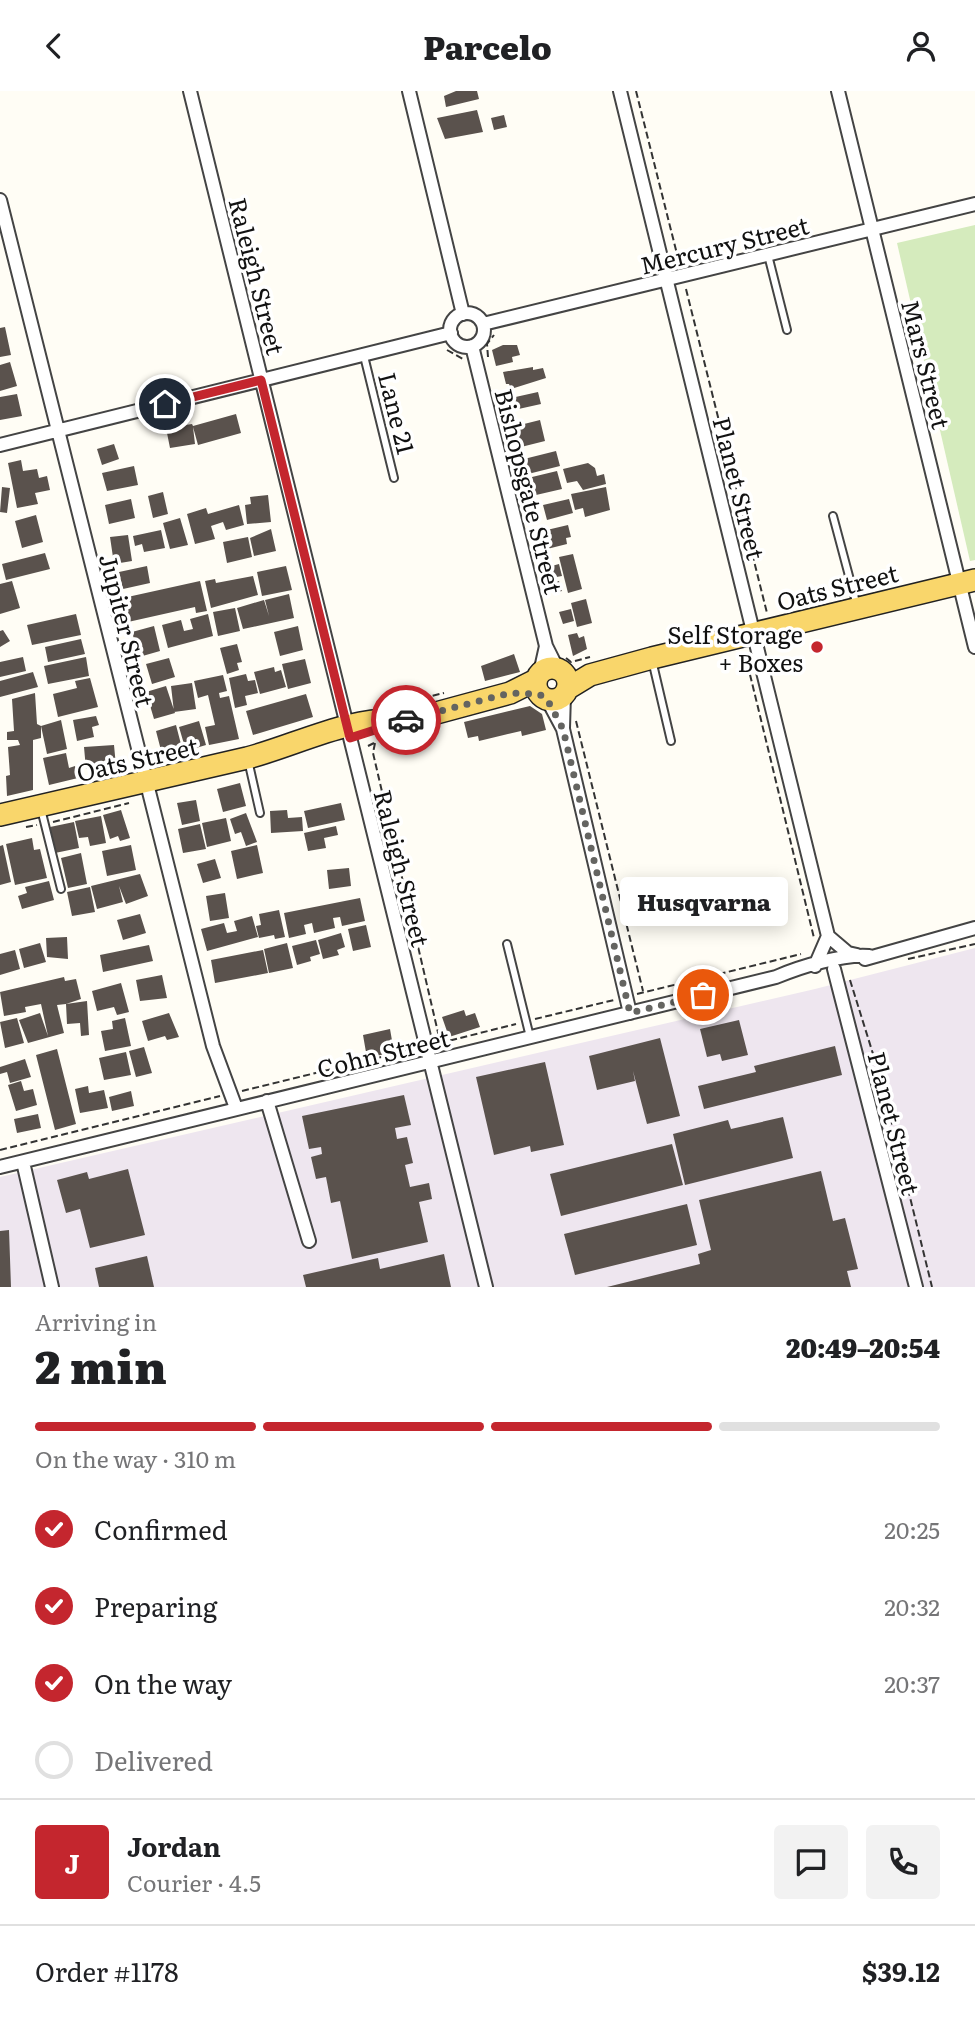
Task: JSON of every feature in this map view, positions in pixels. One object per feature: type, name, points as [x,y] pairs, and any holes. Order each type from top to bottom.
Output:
[{"type":"main road","name":"Oats Street","points":[[0,815],[42,816],[142,792],[285,748],[307,738],[355,737],[398,713],[510,693],[553,681],[593,665],[749,642],[858,608],[967,582]]},
{"type":"street","name":"Raleigh Street","points":[[190,91],[261,380],[355,737],[429,1062],[486,1287]]},
{"type":"street","points":[[409,91],[463,314]]},
{"type":"street","name":"Planet Street","points":[[620,91],[667,279],[749,642],[828,936]]},
{"type":"street","name":"Mars Street","points":[[838,91],[872,229],[967,582],[975,647]]},
{"type":"street","name":"Jupiter Street","points":[[0,200],[142,792],[225,1081],[236,1108]]},
{"type":"street","name":"Mercury Street","points":[[483,324],[975,204]]},
{"type":"street","points":[[463,314],[473,314],[483,324],[484,335],[472,347],[461,346],[451,333],[452,323],[463,314]]},
{"type":"street","points":[[0,445],[451,333]]},
{"type":"street","name":"Bishopsgate Street","points":[[472,347],[546,646],[630,1013]]},
{"type":"street","name":"Cohn Street","points":[[0,1167],[776,977],[815,965],[975,928]]},
{"type":"street","points":[[815,965],[828,936],[848,953],[863,956]]},
{"type":"street","name":"Cohn Street","points":[[776,977],[788,979],[834,969],[863,956]]},
{"type":"street","name":"Planet Street","points":[[834,969],[916,1287]]},
{"type":"street","points":[[267,1101],[309,1241]]},
{"type":"street","points":[[23,1162],[52,1287]]},
{"type":"lane","points":[[768,255],[788,330]]},
{"type":"lane","name":"Lane 21","points":[[364,356],[394,478]]},
{"type":"lane","points":[[833,516],[858,608]]},
{"type":"lane","points":[[652,658],[671,741]]},
{"type":"lane","points":[[247,758],[260,813]]},
{"type":"lane","points":[[42,816],[61,889]]},
{"type":"lane","points":[[507,944],[530,1037]]},
{"type":"path","points":[[636,91],[680,266]]},
{"type":"path","points":[[685,286],[769,617]]},
{"type":"path","points":[[489,364],[487,344],[494,335]]},
{"type":"path","points":[[447,350],[462,357]]},
{"type":"path","points":[[749,642],[817,946]]},
{"type":"path","points":[[553,681],[571,662],[593,665]]},
{"type":"path","points":[[398,713],[444,693]]},
{"type":"path","points":[[575,720],[644,993]]},
{"type":"path","points":[[355,737],[376,743],[373,753],[441,1042]]},
{"type":"path","points":[[22,827],[42,816],[142,792]]},
{"type":"path","points":[[883,1086],[932,1287]]},
{"type":"shaded area","points":[[975,948],[975,1287],[0,1287],[0,1177],[815,989]]},
{"type":"green space","points":[[975,225],[975,560],[970,561],[897,243]]},
{"type":"building","points":[[456,91],[477,91],[479,99],[446,107],[444,96]]},
{"type":"building","points":[[477,110],[483,132],[445,139],[437,118]]},
{"type":"building","points":[[504,115],[507,127],[494,130],[491,118]]},
{"type":"building","points":[[5,327],[11,355],[0,357],[0,328]]},
{"type":"building","points":[[503,345],[517,345],[520,355],[512,357],[513,362],[496,366],[492,350]]},
{"type":"building","points":[[10,362],[17,386],[0,391],[0,365]]},
{"type":"building","points":[[533,367],[533,370],[543,368],[546,378],[511,389],[509,384],[506,384],[503,372]]},
{"type":"building","points":[[538,392],[541,404],[514,410],[511,398]]},
{"type":"building","points":[[17,394],[22,416],[0,420],[0,397]]},
{"type":"building","points":[[236,414],[241,433],[198,445],[193,427],[195,444],[170,448],[166,428],[193,426]]},
{"type":"building","points":[[540,420],[545,441],[521,447],[516,426]]},
{"type":"building","points":[[114,444],[119,459],[102,465],[97,449]]},
{"type":"building","points":[[556,451],[560,466],[528,474],[524,459]]},
{"type":"building","points":[[21,460],[23,471],[37,469],[39,478],[47,476],[50,490],[35,493],[38,504],[17,508],[8,463]]},
{"type":"building","points":[[588,463],[595,468],[597,476],[604,474],[606,484],[583,490],[577,481],[567,483],[563,469]]},
{"type":"building","points":[[134,466],[138,485],[107,491],[102,473]]},
{"type":"building","points":[[557,471],[562,489],[536,495],[532,477]]},
{"type":"building","points":[[2,487],[10,488],[7,513],[0,512]]},
{"type":"building","points":[[606,487],[610,510],[585,517],[583,508],[575,510],[571,494]]},
{"type":"building","points":[[163,492],[168,514],[153,518],[148,496]]},
{"type":"building","points":[[268,495],[271,522],[247,524],[245,505],[251,504],[250,497]]},
{"type":"building","points":[[131,499],[135,518],[109,524],[105,505]]},
{"type":"building","points":[[569,499],[573,513],[547,520],[543,505]]},
{"type":"building","points":[[239,505],[244,525],[226,530],[223,522],[211,526],[215,539],[195,544],[187,514],[206,508],[208,514]]},
{"type":"building","points":[[36,515],[43,542],[22,548],[15,521]]},
{"type":"building","points":[[180,518],[188,545],[170,549],[163,523]]},
{"type":"building","points":[[568,525],[571,537],[566,538],[567,544],[547,549],[545,542],[537,545],[534,533]]},
{"type":"building","points":[[271,529],[276,551],[254,556],[250,538]]},
{"type":"building","points":[[161,530],[165,548],[144,552],[142,544],[135,546],[133,536]]},
{"type":"building","points":[[128,535],[132,561],[114,564],[110,537]]},
{"type":"building","points":[[248,537],[252,557],[227,563],[223,542]]},
{"type":"building","points":[[45,553],[50,569],[6,580],[2,564]]},
{"type":"building","points":[[573,554],[582,589],[568,593],[559,557]]},
{"type":"building","points":[[559,564],[562,576],[551,578],[548,567]]},
{"type":"building","points":[[147,566],[150,583],[123,589],[119,572]]},
{"type":"building","points":[[286,566],[292,590],[262,596],[257,572]]},
{"type":"building","points":[[253,576],[258,595],[211,608],[205,581],[215,579],[216,583]]},
{"type":"building","points":[[12,581],[20,608],[0,614],[0,584]]},
{"type":"building","points":[[200,581],[207,611],[196,613],[195,607],[128,622],[123,598]]},
{"type":"building","points":[[559,581],[562,591],[554,593],[552,583]]},
{"type":"building","points":[[289,594],[294,618],[243,629],[237,608],[264,600],[269,616],[265,600]]},
{"type":"building","points":[[586,599],[592,623],[577,627],[571,603]]},
{"type":"building","points":[[235,608],[240,631],[218,636],[213,612]]},
{"type":"building","points":[[571,609],[574,621],[563,624],[559,612]]},
{"type":"building","points":[[76,614],[81,635],[32,645],[27,625]]},
{"type":"building","points":[[208,614],[213,636],[168,648],[162,625],[181,620],[184,631],[193,629],[190,619]]},
{"type":"building","points":[[154,626],[160,651],[139,657],[132,632]]},
{"type":"building","points":[[298,626],[303,650],[280,656],[274,632]]},
{"type":"building","points":[[3,630],[10,641],[0,647],[0,631]]},
{"type":"building","points":[[577,633],[579,638],[584,636],[587,649],[573,656],[568,635]]},
{"type":"building","points":[[81,639],[85,654],[48,662],[45,647]]},
{"type":"building","points":[[237,644],[242,662],[237,663],[239,670],[227,674],[220,648]]},
{"type":"building","points":[[514,654],[520,672],[485,681],[481,666]]},
{"type":"building","points":[[23,657],[26,671],[0,677],[0,662]]},
{"type":"building","points":[[86,657],[89,676],[48,684],[44,666]]},
{"type":"building","points":[[169,658],[175,677],[152,684],[146,664]]},
{"type":"building","points":[[305,659],[311,683],[288,689],[282,664]]},
{"type":"building","points":[[274,667],[275,672],[281,670],[286,687],[260,694],[254,672]]},
{"type":"building","points":[[33,672],[38,687],[0,697],[0,681]]},
{"type":"building","points":[[246,674],[248,681],[255,680],[258,693],[245,696],[247,705],[235,708],[229,678]]},
{"type":"building","points":[[223,675],[227,691],[219,693],[220,698],[229,696],[239,739],[209,745],[205,727],[215,725],[208,695],[198,698],[194,681]]},
{"type":"building","points":[[90,678],[98,707],[58,717],[53,694],[77,688],[75,681]]},
{"type":"building","points":[[192,683],[196,709],[174,712],[171,686]]},
{"type":"building","points":[[166,686],[175,713],[154,719],[146,692]]},
{"type":"building","points":[[35,693],[37,724],[41,726],[41,738],[33,740],[33,790],[7,796],[6,776],[10,775],[8,747],[20,745],[18,740],[7,740],[7,732],[14,731],[12,699]]},
{"type":"building","points":[[306,694],[313,717],[253,735],[246,711]]},
{"type":"building","points":[[530,706],[542,714],[546,730],[522,736],[521,731],[479,741],[478,736],[468,738],[464,722]]},
{"type":"building","points":[[96,716],[99,725],[92,727],[94,737],[77,741],[73,720]]},
{"type":"building","points":[[61,720],[67,749],[47,754],[41,726]]},
{"type":"building","points":[[199,721],[206,745],[186,751],[179,727]]},
{"type":"building","points":[[176,725],[183,752],[163,758],[156,731]]},
{"type":"building","points":[[114,745],[116,766],[86,769],[84,747]]},
{"type":"building","points":[[66,753],[69,768],[75,766],[78,778],[49,785],[43,758]]},
{"type":"building","points":[[240,783],[246,806],[223,812],[217,789]]},
{"type":"building","points":[[196,800],[200,821],[182,825],[177,803]]},
{"type":"building","points":[[341,803],[345,820],[308,828],[304,811]]},
{"type":"building","points":[[121,810],[130,838],[120,841],[118,836],[110,839],[103,815]]},
{"type":"building","points":[[287,810],[288,818],[302,817],[303,831],[271,833],[270,811]]},
{"type":"building","points":[[246,813],[257,842],[246,846],[241,832],[235,834],[230,819]]},
{"type":"building","points":[[101,816],[106,843],[90,846],[88,837],[79,838],[75,821]]},
{"type":"building","points":[[226,818],[231,841],[207,847],[202,823]]},
{"type":"building","points":[[74,822],[79,848],[55,853],[50,827]]},
{"type":"building","points":[[200,824],[206,849],[183,853],[178,829]]},
{"type":"building","points":[[336,826],[338,835],[324,838],[326,848],[308,851],[304,833]]},
{"type":"building","points":[[32,838],[34,850],[40,849],[47,878],[15,885],[6,844]]},
{"type":"building","points":[[3,845],[11,882],[0,885],[0,846]]},
{"type":"building","points":[[131,845],[136,870],[107,876],[102,851]]},
{"type":"building","points":[[257,845],[263,873],[237,879],[231,851]]},
{"type":"building","points":[[81,853],[87,884],[68,888],[61,858]]},
{"type":"building","points":[[215,859],[221,878],[203,883],[197,864]]},
{"type":"building","points":[[349,868],[351,886],[329,889],[327,870]]},
{"type":"building","points":[[140,874],[148,896],[126,904],[119,886],[123,902],[97,909],[91,886]]},
{"type":"building","points":[[49,881],[54,900],[22,909],[18,896],[27,893],[25,887]]},
{"type":"building","points":[[90,887],[95,912],[72,916],[67,892]]},
{"type":"building","points":[[225,893],[229,918],[210,921],[206,896]]},
{"type":"building","points":[[360,898],[365,921],[342,926],[340,917],[333,918],[335,928],[314,933],[312,923],[304,925],[306,934],[289,938],[284,913]]},
{"type":"building","points":[[279,910],[285,937],[275,939],[274,935],[259,938],[256,926],[261,925],[259,914]]},
{"type":"building","points":[[140,914],[146,933],[123,940],[117,920]]},
{"type":"building","points":[[252,916],[258,937],[207,951],[201,929],[224,923],[227,933],[237,931],[234,921]]},
{"type":"building","points":[[366,925],[371,947],[353,951],[348,929]]},
{"type":"building","points":[[341,933],[345,947],[337,950],[339,955],[323,959],[318,940]]},
{"type":"building","points":[[67,937],[68,959],[47,957],[46,938]]},
{"type":"building","points":[[316,940],[320,954],[310,957],[311,961],[297,965],[292,946]]},
{"type":"building","points":[[40,943],[46,962],[24,968],[19,949]]},
{"type":"building","points":[[287,943],[293,968],[269,973],[264,949]]},
{"type":"building","points":[[149,945],[153,961],[103,972],[100,955]]},
{"type":"building","points":[[15,950],[20,969],[0,975],[0,954]]},
{"type":"building","points":[[263,950],[268,973],[215,983],[211,960]]},
{"type":"building","points":[[162,975],[167,998],[140,1001],[136,980]]},
{"type":"building","points":[[64,977],[65,981],[76,979],[81,999],[57,1005],[64,1033],[28,1043],[19,1020],[40,1013],[48,1036],[41,1004],[25,1007],[26,1012],[4,1016],[0,992]]},
{"type":"building","points":[[121,983],[129,1012],[117,1015],[114,1007],[97,1011],[92,991]]},
{"type":"building","points":[[87,1001],[89,1035],[81,1036],[80,1023],[67,1024],[66,1004]]},
{"type":"building","points":[[464,1010],[466,1016],[475,1013],[480,1027],[449,1037],[442,1017]]},
{"type":"building","points":[[169,1013],[179,1037],[167,1040],[165,1036],[148,1041],[142,1021]]},
{"type":"building","points":[[17,1018],[24,1043],[5,1048],[0,1022]]},
{"type":"building","points":[[125,1018],[131,1046],[105,1051],[101,1031],[113,1029],[112,1021]]},
{"type":"building","points":[[739,1020],[748,1055],[722,1061],[720,1054],[707,1057],[700,1029]]},
{"type":"building","points":[[390,1029],[394,1052],[367,1058],[363,1035]]},
{"type":"building","points":[[660,1038],[680,1116],[647,1124],[633,1071],[635,1081],[597,1090],[589,1056]]},
{"type":"building","points":[[835,1046],[842,1075],[704,1109],[698,1086],[756,1072],[754,1066]]},
{"type":"building","points":[[144,1047],[152,1073],[136,1077],[129,1051]]},
{"type":"building","points":[[57,1049],[76,1124],[55,1130],[36,1055]]},
{"type":"building","points":[[126,1052],[131,1075],[104,1080],[99,1058]]},
{"type":"building","points":[[25,1059],[31,1077],[10,1083],[7,1072],[0,1074],[0,1067]]},
{"type":"building","points":[[545,1062],[564,1145],[531,1152],[530,1146],[494,1155],[476,1077]]},
{"type":"building","points":[[21,1081],[24,1091],[33,1089],[37,1105],[16,1111],[8,1085]]},
{"type":"building","points":[[88,1086],[89,1093],[104,1090],[108,1108],[80,1113],[75,1089]]},
{"type":"building","points":[[131,1091],[134,1106],[112,1111],[109,1097]]},
{"type":"building","points":[[404,1095],[411,1125],[395,1128],[397,1139],[407,1137],[413,1163],[405,1165],[410,1187],[429,1183],[432,1199],[419,1202],[428,1242],[352,1259],[340,1201],[331,1203],[326,1177],[316,1179],[311,1157],[322,1154],[321,1147],[309,1149],[302,1116]]},
{"type":"building","points":[[38,1114],[41,1128],[17,1133],[14,1119]]},
{"type":"building","points":[[783,1117],[793,1158],[685,1185],[673,1134],[728,1120],[731,1129]]},
{"type":"building","points":[[672,1144],[683,1185],[561,1216],[550,1174]]},
{"type":"building","points":[[128,1169],[145,1235],[90,1248],[80,1209],[66,1213],[57,1180],[87,1172],[89,1179]]},
{"type":"building","points":[[821,1171],[833,1221],[845,1218],[858,1269],[847,1271],[851,1287],[607,1287],[700,1264],[698,1254],[711,1250],[699,1200]]},
{"type":"building","points":[[687,1204],[697,1245],[575,1275],[564,1234]]},
{"type":"building","points":[[9,1230],[11,1287],[0,1287],[0,1231]]},
{"type":"building","points":[[444,1254],[451,1287],[306,1287],[303,1275],[378,1258],[380,1269]]},
{"type":"building","points":[[147,1256],[154,1287],[99,1287],[95,1268]]},
{"type":"way so far","points":[[406,720],[510,693],[525,696],[539,694],[547,699],[563,729],[630,1013],[703,995]]},
{"type":"place","name":"Self Storage + Boxes","points":[[817,647]]},
{"type":"place","name":"Husqvarna","points":[[703,995]]},
{"type":"route","points":[[165,404],[261,380],[350,738],[406,720]]}]
